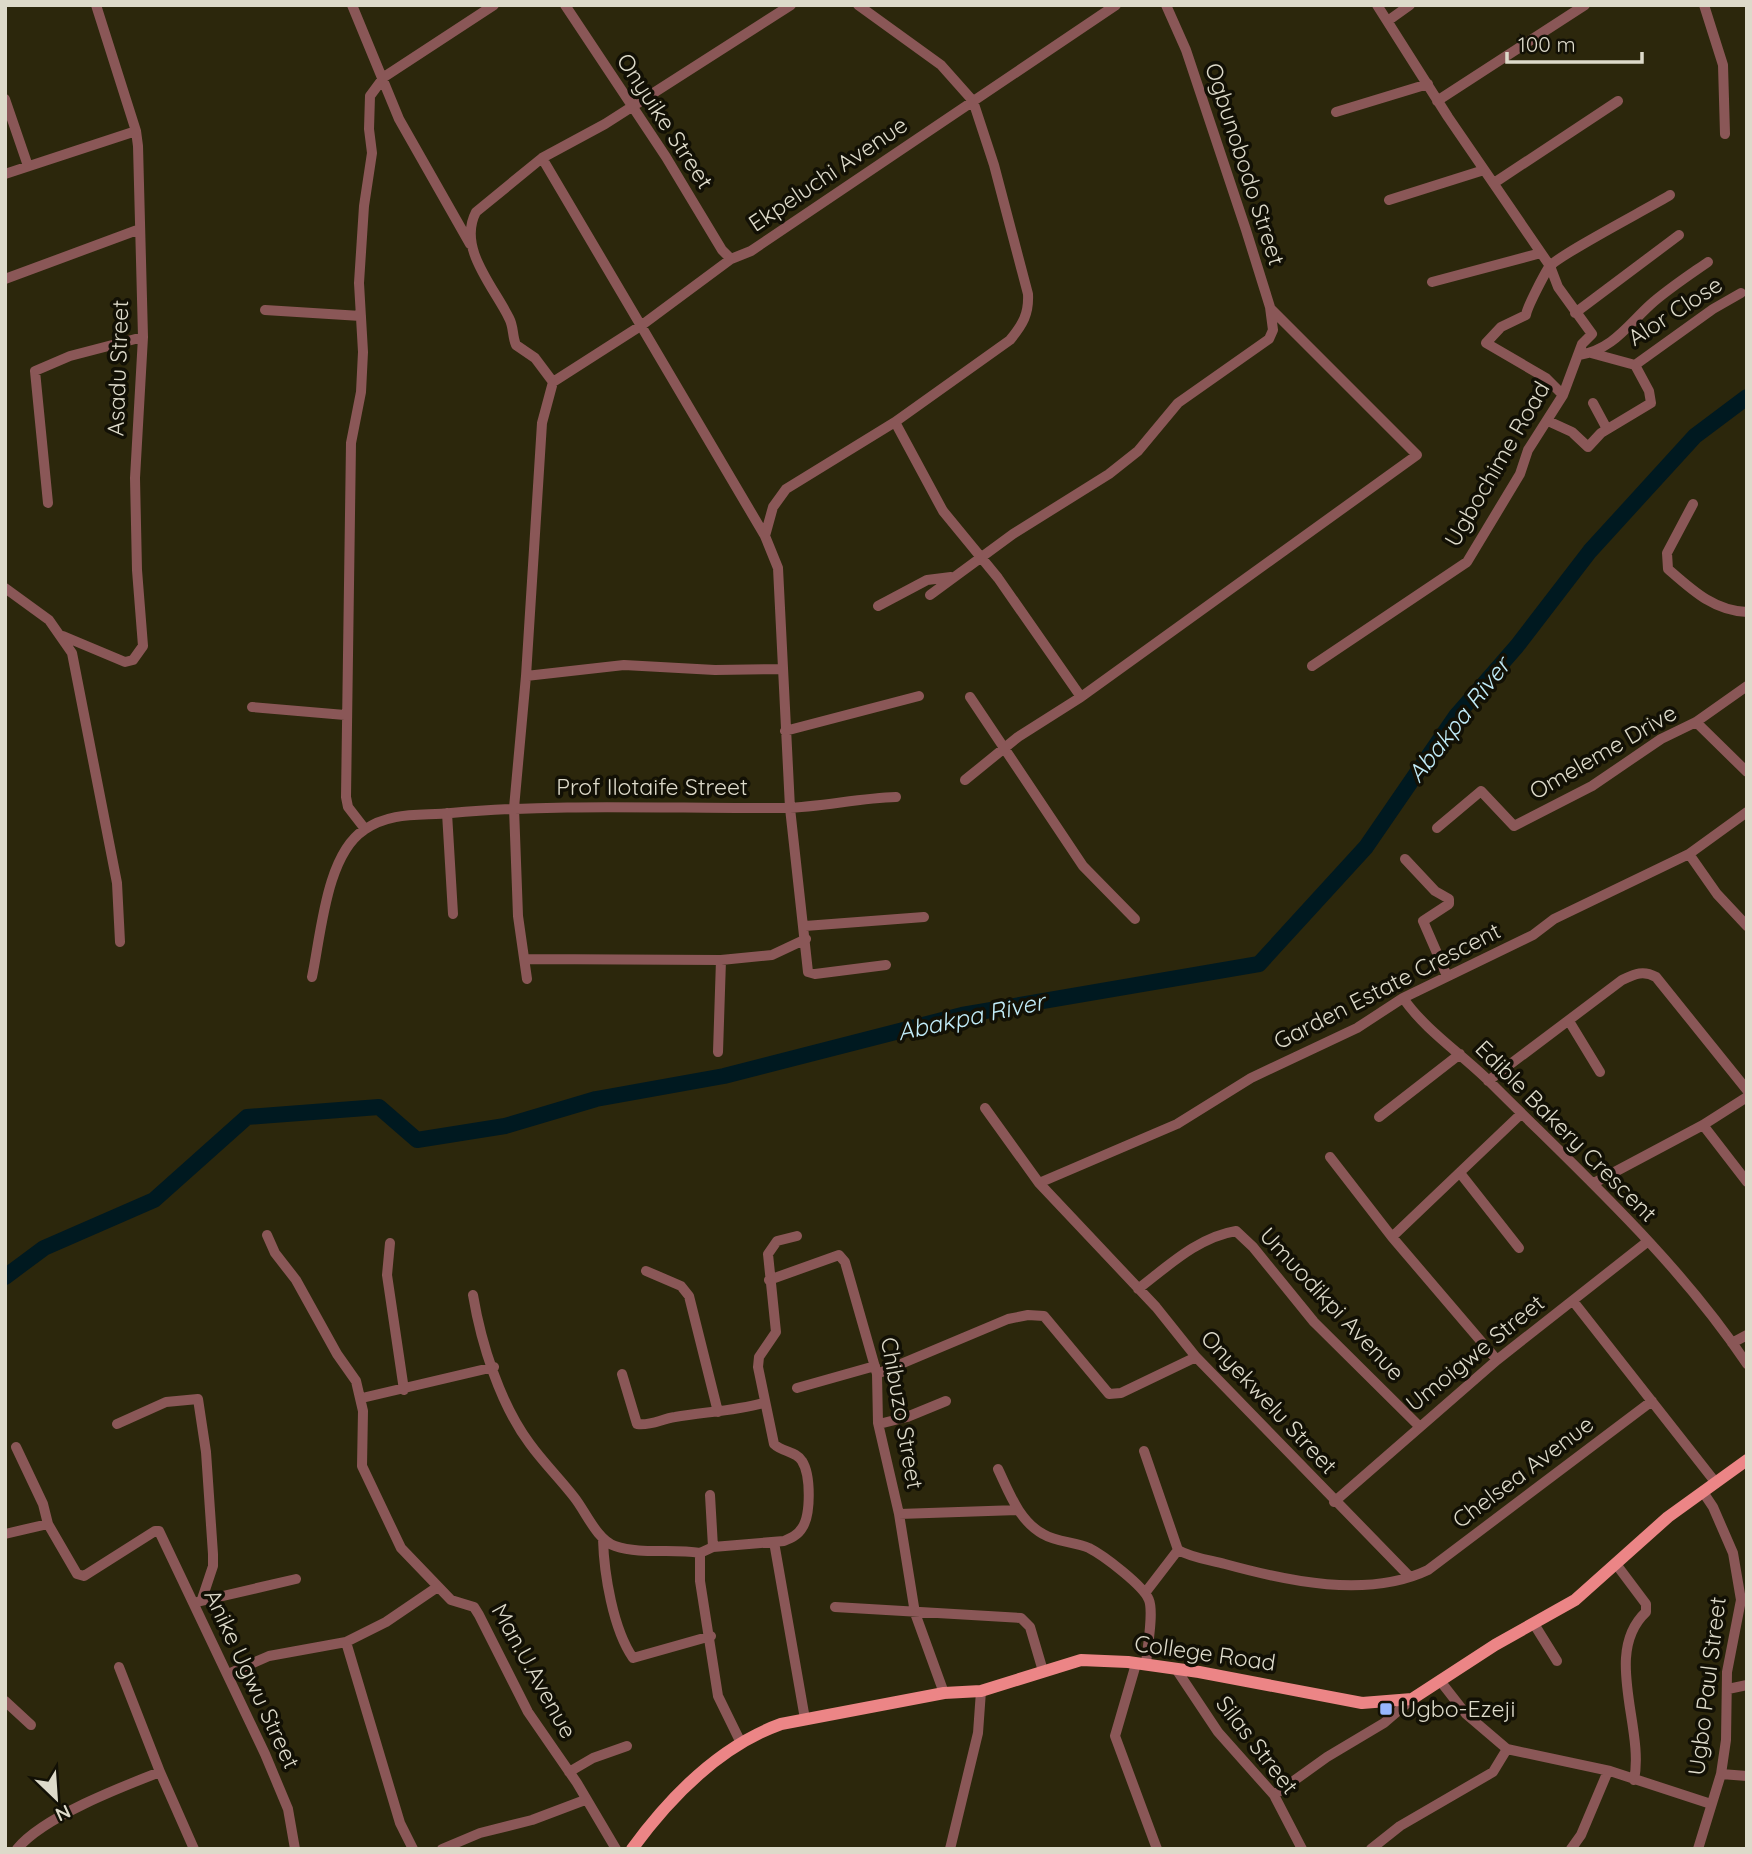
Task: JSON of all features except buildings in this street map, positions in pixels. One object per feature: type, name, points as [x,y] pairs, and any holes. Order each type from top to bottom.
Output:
[{"type":"main road","name":"College Road","points":[[632,1849],[696,1779],[741,1743],[761,1731],[805,1719],[944,1693],[981,1691],[1081,1660],[1176,1668],[1287,1686],[1362,1703],[1412,1699],[1574,1600],[1668,1517],[1747,1460]]},
{"type":"street","name":"Asadu Street","points":[[63,636],[125,663],[133,660],[143,646],[137,570],[135,478],[143,337],[136,131],[96,5]]},
{"type":"street","points":[[352,5],[384,77],[399,119],[510,320],[516,345],[535,358],[557,379],[542,424],[526,676],[514,807],[518,916],[527,979]]},
{"type":"street","points":[[312,977],[331,882],[351,842],[365,829],[348,807],[346,797],[345,715],[351,443],[361,392],[360,244],[372,153],[368,108],[370,96],[384,77],[494,5]]},
{"type":"street","name":"Onyuike Street","points":[[565,5],[731,259]]},
{"type":"street","points":[[470,245],[470,223],[476,212],[542,158],[606,124],[791,5]]},
{"type":"street","points":[[765,536],[774,507],[786,489],[895,422],[1010,340],[1025,322],[1029,308],[1028,293],[995,165],[973,101],[941,65],[858,5]]},
{"type":"street","name":"Ogbunobodo Street","points":[[981,558],[1138,451],[1178,403],[1269,339],[1273,330],[1270,307],[1186,50],[1166,5]]},
{"type":"street","points":[[1377,5],[1389,20],[1437,101],[1550,266]]},
{"type":"street","points":[[1389,20],[1410,5]]},
{"type":"street","points":[[1437,101],[1585,5]]},
{"type":"street","points":[[1704,5],[1723,65],[1726,134]]},
{"type":"street","name":"Ekpeluchi Avenue","points":[[557,379],[642,325],[731,259],[751,251],[881,166],[1113,6]]},
{"type":"street","points":[[1336,112],[1428,84]]},
{"type":"street","points":[[5,99],[28,166]]},
{"type":"street","points":[[1494,183],[1618,101]]},
{"type":"street","points":[[5,174],[136,131]]},
{"type":"street","points":[[542,158],[765,536],[778,568],[790,807],[810,974],[886,965]]},
{"type":"street","points":[[1389,200],[1484,170]]},
{"type":"street","points":[[1563,395],[1546,378],[1486,343],[1501,327],[1526,315],[1527,304],[1538,292],[1550,266],[1670,195]]},
{"type":"street","points":[[5,279],[140,229]]},
{"type":"street","points":[[1575,313],[1679,235]]},
{"type":"street","points":[[1432,282],[1541,253]]},
{"type":"street","points":[[1579,355],[1591,353],[1631,327],[1652,303],[1708,262]]},
{"type":"street","name":"Ugbochime Road","points":[[1312,666],[1467,562],[1520,474],[1528,450],[1563,395],[1582,344],[1592,334],[1558,287],[1550,266]]},
{"type":"street","name":"Alor Close","points":[[1591,353],[1635,365],[1662,344],[1741,293]]},
{"type":"street","points":[[965,780],[1005,748],[1081,697],[1417,455],[1270,307]]},
{"type":"street","points":[[265,310],[361,316]]},
{"type":"street","points":[[48,503],[35,371],[70,356],[143,337]]},
{"type":"street","points":[[1548,421],[1572,432],[1588,447],[1607,429],[1649,407],[1652,400],[1649,391],[1635,365]]},
{"type":"street","points":[[1592,403],[1607,429]]},
{"type":"street","points":[[895,422],[943,511],[981,558],[1081,697]]},
{"type":"street","points":[[1693,504],[1667,553],[1668,569],[1697,595],[1727,612],[1747,612]]},
{"type":"street","points":[[930,595],[981,558]]},
{"type":"street","points":[[878,606],[927,580],[954,577]]},
{"type":"street","points":[[5,589],[39,611],[63,636],[72,653],[117,883],[120,942]]},
{"type":"street","points":[[526,676],[624,665],[715,670],[781,669]]},
{"type":"street","name":"Omeleme Drive","points":[[1437,828],[1481,791],[1514,826],[1592,786],[1661,739],[1696,722],[1747,686]]},
{"type":"street","points":[[785,731],[919,696]]},
{"type":"street","points":[[970,697],[1083,866],[1135,919]]},
{"type":"street","points":[[252,706],[345,715]]},
{"type":"street","points":[[1696,722],[1747,772]]},
{"type":"street","name":"Prof Ilotaife Street","points":[[365,829],[396,816],[514,807],[790,807],[896,797]]},
{"type":"street","name":"Garden Estate Crescent","points":[[1039,1183],[1177,1124],[1251,1078],[1357,1028],[1403,998],[1533,935],[1554,919],[1689,854],[1747,811]]},
{"type":"street","points":[[447,813],[453,914]]},
{"type":"street","points":[[1689,854],[1717,894],[1746,923]]},
{"type":"street","points":[[1405,859],[1435,891],[1449,899],[1449,904],[1423,920],[1447,976]]},
{"type":"street","points":[[805,926],[925,917]]},
{"type":"street","points":[[525,959],[721,960],[772,955],[806,939]]},
{"type":"street","points":[[718,1052],[721,960]]},
{"type":"street","points":[[1488,1081],[1622,980],[1636,973],[1648,972],[1656,977],[1747,1090]]},
{"type":"street","name":"Edible Bakery Crescent","points":[[1403,998],[1416,1016],[1594,1182],[1747,1364]]},
{"type":"street","points":[[1569,1021],[1600,1072]]},
{"type":"street","points":[[1379,1117],[1460,1055]]},
{"type":"street","points":[[1594,1182],[1703,1125],[1747,1097]]},
{"type":"street","name":"Onyekwelu Street","points":[[985,1108],[1039,1183],[1105,1252],[1196,1357],[1334,1502],[1414,1575]]},
{"type":"street","points":[[1392,1237],[1521,1114]]},
{"type":"street","points":[[1703,1125],[1747,1182]]},
{"type":"street","points":[[1330,1157],[1392,1237],[1497,1360]]},
{"type":"street","points":[[1460,1173],[1519,1248]]},
{"type":"street","name":"Umuodikpi Avenue","points":[[1138,1289],[1218,1234],[1236,1231],[1253,1247],[1322,1331],[1419,1426]]},
{"type":"street","name":"Man.U.Avenue","points":[[267,1235],[275,1253],[296,1280],[337,1354],[356,1381],[362,1398],[362,1466],[367,1482],[401,1548],[436,1588],[451,1600],[474,1607],[528,1713],[569,1772],[616,1849]]},
{"type":"street","points":[[473,1295],[479,1335],[494,1367],[507,1409],[528,1442],[573,1496],[603,1539],[614,1545],[641,1550],[700,1553],[713,1547],[774,1542],[793,1537],[803,1527],[806,1513],[806,1472],[803,1461],[795,1454],[780,1450],[774,1444],[763,1403],[759,1357],[776,1332],[767,1265],[770,1247],[777,1241],[797,1236]]},
{"type":"street","name":"Umoigwe Street","points":[[1334,1502],[1497,1360],[1647,1242]]},
{"type":"street","points":[[390,1243],[387,1275],[404,1390]]},
{"type":"street","name":"Chibuzo Street","points":[[769,1280],[839,1255],[856,1296],[876,1370],[879,1424],[899,1514],[915,1613],[944,1693]]},
{"type":"street","points":[[646,1271],[681,1286],[689,1296],[718,1412]]},
{"type":"street","points":[[1573,1301],[1716,1483]]},
{"type":"street","points":[[797,1388],[876,1370],[1008,1319],[1028,1315],[1044,1316],[1109,1394],[1121,1393],[1196,1357]]},
{"type":"street","points":[[1732,1343],[1747,1335]]},
{"type":"street","points":[[362,1398],[494,1367]]},
{"type":"street","points":[[622,1374],[637,1424],[647,1425],[672,1417],[763,1403]]},
{"type":"street","points":[[117,1424],[166,1402],[198,1399],[206,1452],[214,1554],[214,1566],[199,1602]]},
{"type":"street","points":[[879,1424],[907,1417],[946,1401]]},
{"type":"street","name":"Chelsea Avenue","points":[[1414,1575],[1440,1562],[1652,1401]]},
{"type":"street","points":[[5,1534],[48,1524],[43,1504],[16,1447]]},
{"type":"street","points":[[1144,1451],[1178,1550]]},
{"type":"street","points":[[998,1469],[1017,1510],[1044,1535],[1088,1548],[1102,1556],[1145,1593],[1151,1602],[1141,1664],[1115,1736],[1157,1849]]},
{"type":"street","name":"Ugbo Paul Street","points":[[1698,1849],[1721,1773],[1728,1665],[1744,1600],[1733,1553],[1713,1507],[1703,1492]]},
{"type":"street","points":[[710,1495],[713,1547]]},
{"type":"street","points":[[899,1514],[1017,1510]]},
{"type":"street","name":"Anike Ugwu Street","points":[[48,1524],[66,1558],[81,1576],[90,1575],[155,1531],[159,1531],[199,1602],[288,1809],[296,1849]]},
{"type":"street","points":[[603,1539],[604,1568],[612,1601],[626,1648],[633,1658],[711,1636]]},
{"type":"street","points":[[774,1542],[805,1719]]},
{"type":"street","points":[[1178,1550],[1255,1572],[1322,1584],[1349,1586],[1414,1575]]},
{"type":"street","points":[[1145,1593],[1178,1550]]},
{"type":"street","points":[[700,1553],[700,1581],[711,1636],[718,1696],[741,1743]]},
{"type":"street","points":[[1616,1564],[1646,1604],[1646,1612],[1635,1623],[1627,1654],[1637,1749],[1634,1780]]},
{"type":"street","points":[[199,1602],[296,1578]]},
{"type":"street","points":[[228,1674],[269,1656],[346,1642],[386,1622],[436,1588]]},
{"type":"street","points":[[835,1607],[1021,1618],[1030,1627],[1043,1671]]},
{"type":"street","points":[[1534,1624],[1557,1661]]},
{"type":"street","points":[[346,1642],[400,1823],[413,1849]]},
{"type":"street","points":[[119,1667],[194,1849]]},
{"type":"street","name":"Silas Street","points":[[1176,1668],[1218,1732],[1274,1795],[1302,1849]]},
{"type":"street","points":[[1441,1682],[1466,1714],[1507,1749],[1550,1756],[1608,1771],[1711,1804]]},
{"type":"street","points":[[1728,1689],[1747,1685]]},
{"type":"street","points":[[950,1849],[978,1733],[981,1691]]},
{"type":"street","points":[[1274,1795],[1326,1757],[1384,1723],[1412,1699]]},
{"type":"street","points":[[5,1701],[31,1725]]},
{"type":"street","points":[[569,1772],[593,1758],[627,1746]]},
{"type":"street","points":[[1371,1849],[1400,1826],[1493,1772],[1507,1749]]},
{"type":"street","points":[[1571,1849],[1581,1835],[1608,1771]]},
{"type":"street","points":[[18,1849],[28,1838],[59,1819],[160,1772]]},
{"type":"street","points":[[1721,1773],[1747,1776]]},
{"type":"street","points":[[442,1849],[480,1833],[532,1820],[585,1800]]},
{"type":"waterway","name":"Abakpa River","points":[[5,1277],[44,1248],[154,1200],[247,1117],[379,1107],[417,1140],[505,1126],[596,1099],[724,1076],[962,1015],[1259,964],[1366,847],[1456,716],[1517,646],[1590,551],[1695,436],[1747,397]]},
{"type":"place","name":"Ugbo-Ezeji","points":[[1386,1709]]}]
